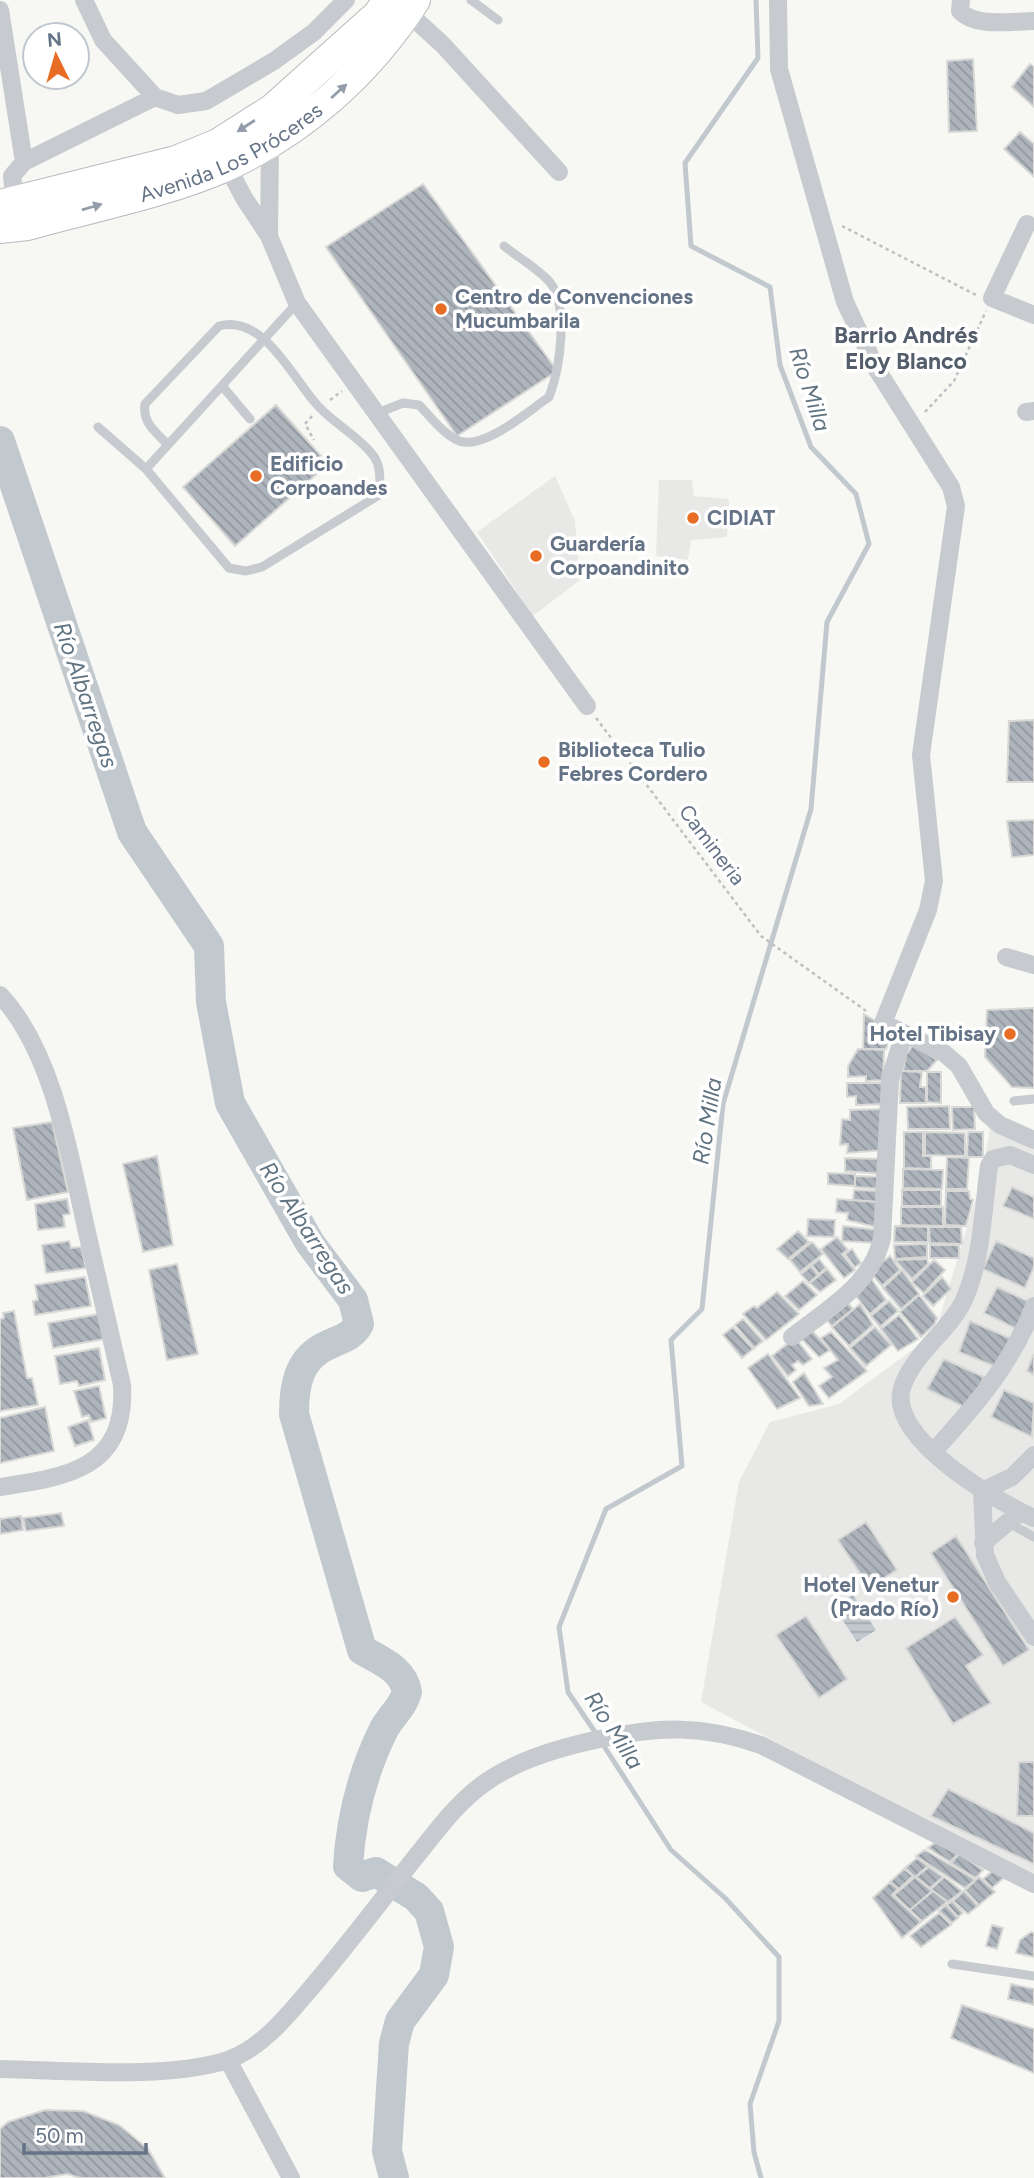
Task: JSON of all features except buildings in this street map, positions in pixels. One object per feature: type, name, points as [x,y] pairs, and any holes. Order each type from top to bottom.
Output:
[{"type":"highway","name":"Avenida Los Próceres","points":[[10,215],[270,142],[310,117],[347,84],[403,4]]},
{"type":"highway","name":"Avenida Los Próceres","points":[[223,155],[378,15],[403,4]]},
{"type":"street","points":[[84,0],[103,40],[155,97],[178,105],[206,101],[274,61],[314,32],[339,2]]},
{"type":"street","points":[[778,0],[779,69],[845,302],[876,368],[951,487],[955,518],[921,755],[934,881],[928,910],[883,1023],[944,1053],[959,1066],[986,1113],[1000,1125],[1034,1140]]},
{"type":"street","points":[[961,0],[960,11],[966,18],[977,21],[1034,22]]},
{"type":"street","points":[[403,4],[559,172]]},
{"type":"street","points":[[0,10],[24,162]]},
{"type":"street","points":[[10,215],[12,176],[24,162],[155,97]]},
{"type":"street","points":[[269,236],[270,142]]},
{"type":"street","points":[[223,155],[269,236],[297,303],[587,706]]},
{"type":"street","points":[[1027,224],[992,298],[1034,315]]},
{"type":"street","points":[[1006,957],[1034,965]]},
{"type":"street","points":[[0,995],[34,1047],[56,1106],[110,1332],[123,1407],[118,1430],[109,1447],[91,1462],[44,1479],[0,1487]]},
{"type":"street","points":[[792,1337],[858,1284],[876,1262],[882,1238],[890,1079],[904,1034]]},
{"type":"street","points":[[983,1543],[1020,1517],[982,1492],[933,1452],[907,1424],[901,1410],[901,1389],[963,1301],[972,1279],[989,1166],[993,1159],[1010,1155],[1034,1165]]},
{"type":"street","points":[[933,1452],[998,1376],[1023,1335],[1034,1306]]},
{"type":"street","points":[[982,1492],[1012,1477],[1034,1455]]},
{"type":"street","points":[[982,1492],[983,1543],[998,1582],[1034,1637]]},
{"type":"street","points":[[0,2069],[174,2069],[228,2060],[256,2045],[293,2010],[452,1812],[486,1782],[531,1759],[568,1746],[638,1731],[685,1728],[725,1732],[761,1745],[1034,1884]]},
{"type":"street","points":[[228,2060],[291,2178]]},
{"type":"lane","points":[[471,0],[498,20]]},
{"type":"lane","points":[[375,414],[403,403],[419,405],[445,432],[458,440],[471,443],[488,438],[549,397],[561,354],[558,298],[549,281],[504,246]]},
{"type":"lane","points":[[145,469],[223,387],[297,303]]},
{"type":"lane","points":[[98,427],[145,469],[229,568],[246,571],[262,567],[379,495],[381,477],[374,455],[319,408],[265,340],[239,325],[219,326],[145,404],[143,416],[168,445]]},
{"type":"lane","points":[[223,387],[250,419]]},
{"type":"lane","points":[[1014,1101],[1034,1100]]},
{"type":"lane","points":[[1020,1517],[1034,1537]]},
{"type":"lane","points":[[952,1965],[1034,1976]]},
{"type":"path","points":[[821,216],[977,295],[992,298],[954,382],[913,425]]},
{"type":"path","name":"Camineria","points":[[587,706],[761,936],[883,1023]]},
{"type":"shaded area","name":"Guardería Corpoandinito","points":[[555,476],[575,521],[580,580],[533,616],[477,532]]},
{"type":"shaded area","name":"CIDIAT","points":[[659,480],[692,480],[694,496],[729,499],[727,537],[691,540],[688,560],[656,556]]},
{"type":"shaded area","points":[[990,1128],[1034,1140],[1034,1879],[701,1702],[739,1482],[770,1422],[839,1404],[935,1333],[981,1181]]},
{"type":"shaded area","points":[[853,1595],[876,1630],[857,1642],[834,1607]]},
{"type":"waterway","name":"Río Milla","points":[[597,1735],[568,1692],[559,1627],[606,1509],[682,1466],[671,1340],[702,1309],[723,1104],[811,809],[827,622],[869,544],[856,494],[811,447],[780,365],[770,287],[691,246],[685,163],[758,58],[756,0]]},
{"type":"waterway","name":"Río Albarregas","points":[[0,441],[132,832],[209,946],[211,1002],[230,1103],[310,1243],[353,1300],[359,1324],[349,1335],[318,1351],[304,1365],[297,1383],[294,1414],[362,1650],[396,1672],[405,1684],[407,1692],[384,1729],[364,1779],[355,1813],[348,1866],[362,1877],[376,1872],[416,1897],[429,1911],[439,1947],[434,1975],[400,2021],[394,2043],[387,2151],[394,2178]]},
{"type":"waterway","name":"Río Milla","points":[[602,1743],[671,1850],[725,1898],[779,1957],[779,2021],[750,2104],[754,2152],[761,2178]]},
{"type":"place","name":"Centro de Convenciones Mucumbarila","points":[[441,309]]},
{"type":"place","name":"Edificio Corpoandes","points":[[256,476]]},
{"type":"place","name":"CIDIAT","points":[[693,518]]},
{"type":"place","name":"Guardería Corpoandinito","points":[[536,556]]},
{"type":"place","name":"Biblioteca Tulio Febres Cordero","points":[[544,762]]},
{"type":"place","name":"Hotel Tibisay","points":[[1010,1034]]},
{"type":"place","name":"Hotel Venetur (Prado Río)","points":[[953,1597]]},
{"type":"district","name":"Barrio Andrés Eloy Blanco","points":[[906,348]]}]
